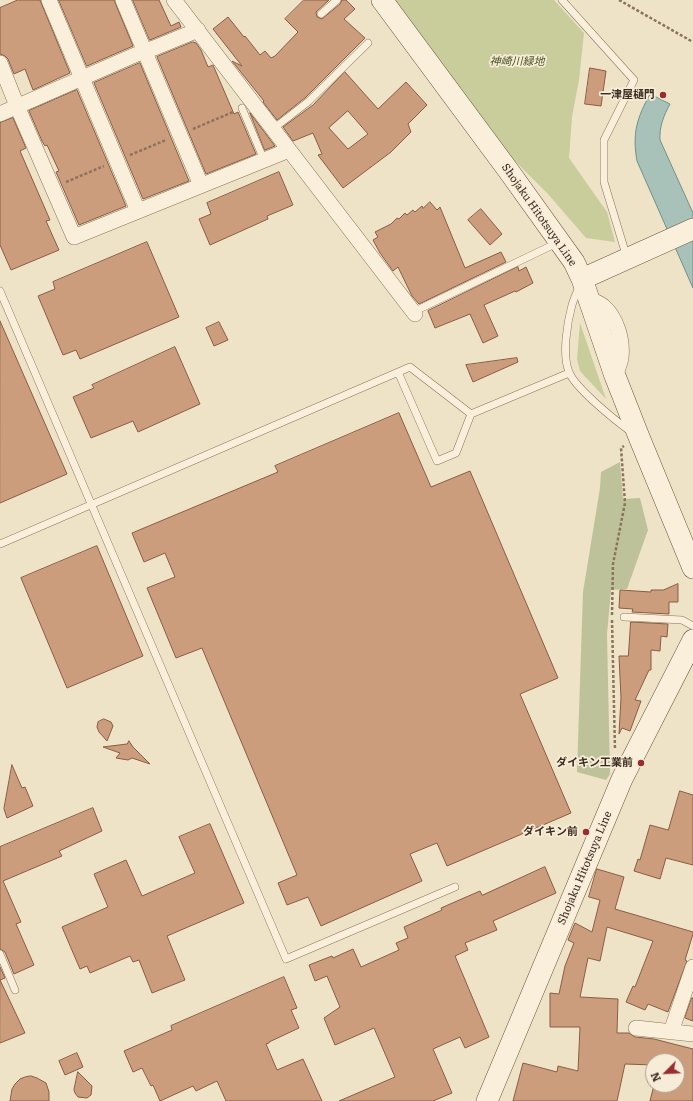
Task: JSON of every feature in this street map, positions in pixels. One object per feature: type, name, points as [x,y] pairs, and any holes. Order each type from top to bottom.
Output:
[{"type":"main road","name":"Shojaku Hitotsuya Line","points":[[382,0],[574,262],[582,279],[615,376],[693,568]]},
{"type":"main road","points":[[582,279],[693,229]]},
{"type":"main road","name":"Shojaku Hitotsuya Line","points":[[487,1101],[622,779],[693,640]]},
{"type":"street","points":[[49,0],[81,79],[138,211]]},
{"type":"street","points":[[123,0],[201,185]]},
{"type":"street","points":[[174,0],[414,313]]},
{"type":"street","points":[[0,114],[144,51],[198,30]]},
{"type":"street","points":[[0,63],[74,237],[289,150]]},
{"type":"street","points":[[671,1032],[693,966]]},
{"type":"street","points":[[636,1028],[693,1034]]},
{"type":"lane","points":[[321,14],[337,0]]},
{"type":"lane","points":[[562,0],[634,80],[604,140],[604,182],[624,248],[629,259]]},
{"type":"lane","points":[[273,129],[309,101],[368,43]]},
{"type":"lane","points":[[242,108],[264,160]]},
{"type":"lane","points":[[414,313],[559,242]]},
{"type":"lane","points":[[582,279],[572,304],[567,328],[566,357],[569,372],[576,383],[614,419],[639,437]]},
{"type":"lane","points":[[0,291],[286,959],[455,887]]},
{"type":"lane","points":[[0,544],[410,367],[471,414]]},
{"type":"lane","points":[[398,372],[437,461],[456,453],[471,414],[569,372]]},
{"type":"lane","points":[[624,617],[682,620],[693,626]]},
{"type":"lane","points":[[0,954],[15,990]]},
{"type":"path","points":[[619,0],[693,42]]},
{"type":"path","points":[[52,188],[242,108]]},
{"type":"path","points":[[615,750],[612,632],[614,564],[625,503],[621,448],[639,437]]},
{"type":"green space","name":"神崎川緑地","points":[[393,0],[554,0],[584,33],[579,80],[572,117],[569,158],[607,212],[615,242],[586,238],[548,194],[509,155],[472,107],[416,28]]},
{"type":"green space","points":[[580,323],[606,399],[580,371],[577,359]]},
{"type":"green space","points":[[620,462],[623,499],[640,498],[648,530],[627,589],[611,590],[607,634],[610,774],[606,780],[577,772],[583,592],[600,488],[601,472]]},
{"type":"water","points":[[650,94],[670,104],[662,121],[660,140],[693,213],[693,288],[637,161],[635,134],[639,118]]},
{"type":"building","points":[[18,0],[40,0],[70,73],[33,90],[25,69],[14,74],[8,59],[0,54],[0,8]]},
{"type":"building","points":[[59,0],[114,0],[133,46],[87,66]]},
{"type":"building","points":[[133,0],[159,0],[171,26],[179,22],[181,27],[150,40]]},
{"type":"building","points":[[304,0],[329,0],[316,12],[317,17],[322,19],[340,4],[342,0],[346,0],[355,9],[344,19],[365,38],[306,97],[277,120],[232,61],[242,66],[213,29],[228,17],[260,55],[265,51],[271,58],[275,56],[298,32],[285,19]]},
{"type":"building","points":[[193,42],[196,43],[201,50],[208,67],[213,65],[234,114],[238,112],[256,154],[206,174],[157,57]]},
{"type":"building","points":[[140,63],[189,181],[143,199],[94,83]]},
{"type":"building","points":[[590,68],[606,71],[601,106],[585,104]]},
{"type":"building","points":[[345,72],[378,109],[406,82],[427,105],[408,124],[411,132],[391,152],[343,188],[318,155],[322,154],[313,133],[293,141],[283,127],[313,105]],"holes":[[[348,111],[368,134],[348,149],[329,128]]]},
{"type":"building","points":[[77,90],[126,206],[79,225],[56,172],[59,171],[47,145],[45,146],[42,141],[29,111]]},
{"type":"building","points":[[250,113],[275,146],[265,150]]},
{"type":"building","points":[[13,118],[26,148],[20,151],[50,220],[46,221],[59,250],[11,270],[0,245],[0,123]]},
{"type":"building","points":[[279,172],[293,205],[267,216],[268,219],[210,245],[199,219],[211,214],[207,203]]},
{"type":"building","points":[[430,202],[437,210],[440,207],[465,268],[501,252],[506,262],[419,304],[412,296],[398,267],[393,271],[373,240],[378,237],[375,232],[391,224],[397,218],[399,219],[405,213],[407,215],[413,210],[415,212]]},
{"type":"building","points":[[481,209],[502,234],[490,245],[468,220]]},
{"type":"building","points":[[147,242],[179,317],[80,359],[76,350],[63,355],[38,296],[55,289],[53,282]]},
{"type":"building","points":[[518,267],[519,271],[526,267],[533,283],[516,292],[515,291],[484,305],[498,336],[483,343],[470,314],[435,328],[428,311]]},
{"type":"building","points":[[0,321],[67,474],[0,503]]},
{"type":"building","points":[[219,322],[228,340],[214,346],[206,328]]},
{"type":"building","points":[[175,347],[200,404],[138,432],[133,421],[91,438],[73,397],[94,388],[92,385]]},
{"type":"building","points":[[517,358],[518,362],[473,382],[466,365]]},
{"type":"building","points":[[399,413],[431,487],[470,471],[558,678],[520,694],[571,813],[447,866],[437,843],[410,854],[422,881],[321,926],[308,897],[287,905],[278,883],[297,875],[202,648],[176,658],[147,588],[175,577],[165,553],[144,562],[132,533],[278,472],[275,466]]},
{"type":"building","points":[[97,546],[143,656],[67,688],[21,578]]},
{"type":"building","points":[[678,584],[678,602],[669,602],[669,614],[632,612],[633,609],[619,608],[620,590],[651,592],[651,590],[663,590]]},
{"type":"building","points":[[631,622],[668,624],[667,637],[661,636],[660,651],[651,650],[651,670],[649,670],[635,700],[641,701],[630,731],[622,728],[619,734],[621,698],[619,656],[628,656]]},
{"type":"building","points":[[104,719],[111,722],[113,726],[107,741],[99,732],[97,727],[98,722]]},
{"type":"building","points":[[129,741],[150,764],[132,758],[128,760],[116,758],[120,753],[103,747],[127,744]]},
{"type":"building","points":[[12,765],[22,788],[25,787],[33,806],[7,818],[4,809]]},
{"type":"building","points":[[680,791],[693,795],[693,865],[666,858],[660,879],[634,871],[638,859],[640,860],[650,825],[668,830]]},
{"type":"building","points":[[93,808],[102,831],[59,851],[62,856],[3,881],[21,922],[16,924],[34,965],[14,974],[5,952],[0,949],[0,847]]},
{"type":"building","points":[[210,824],[244,903],[167,936],[185,980],[152,993],[139,960],[133,962],[130,956],[90,973],[87,966],[80,969],[62,927],[108,907],[94,874],[126,860],[142,896],[195,873],[179,837]]},
{"type":"building","points":[[545,867],[556,893],[493,921],[497,930],[465,943],[468,950],[455,956],[489,1037],[465,1048],[460,1037],[433,1049],[452,1093],[433,1101],[339,1101],[395,1077],[374,1028],[335,1045],[324,1018],[340,1007],[327,976],[315,981],[309,965],[332,956],[333,958],[353,949],[361,967],[399,950],[396,943],[408,938],[404,927],[442,910],[441,908],[480,891],[482,895]]},
{"type":"building","points":[[597,869],[624,877],[615,909],[693,932],[685,960],[687,961],[668,1012],[648,1004],[645,1010],[626,1002],[633,986],[635,987],[653,941],[607,927],[600,961],[588,958],[580,997],[618,999],[617,1033],[629,1033],[635,1037],[654,1039],[693,1049],[693,1101],[650,1101],[652,1093],[685,1093],[685,1053],[645,1053],[645,1065],[625,1064],[617,1101],[513,1101],[523,1063],[557,1072],[558,1066],[578,1071],[580,1027],[550,1027],[550,993],[559,994],[565,966],[574,943],[568,940],[575,923],[592,932],[600,900],[589,897]]},
{"type":"building","points":[[0,967],[5,978],[0,980]]},
{"type":"building","points":[[284,977],[297,1008],[291,1010],[299,1028],[266,1044],[277,1070],[303,1059],[322,1101],[226,1101],[217,1081],[196,1091],[193,1086],[160,1101],[153,1085],[151,1086],[142,1068],[133,1072],[124,1051],[172,1030],[171,1026]]},
{"type":"building","points":[[0,980],[25,1033],[0,1043]]},
{"type":"building","points":[[693,998],[693,1021],[685,1018]]},
{"type":"building","points":[[77,1053],[83,1067],[65,1075],[59,1061]]},
{"type":"building","points":[[78,1072],[92,1086],[91,1095],[87,1098],[78,1097],[75,1093],[74,1090]]},
{"type":"building","points":[[31,1076],[46,1083],[49,1092],[49,1101],[10,1101],[12,1089],[15,1084],[20,1079]]},
{"type":"place","name":"一津屋樋門","points":[[663,95]]},
{"type":"place","name":"ダイキン工業前","points":[[641,763]]},
{"type":"place","name":"ダイキン前","points":[[586,832]]}]
